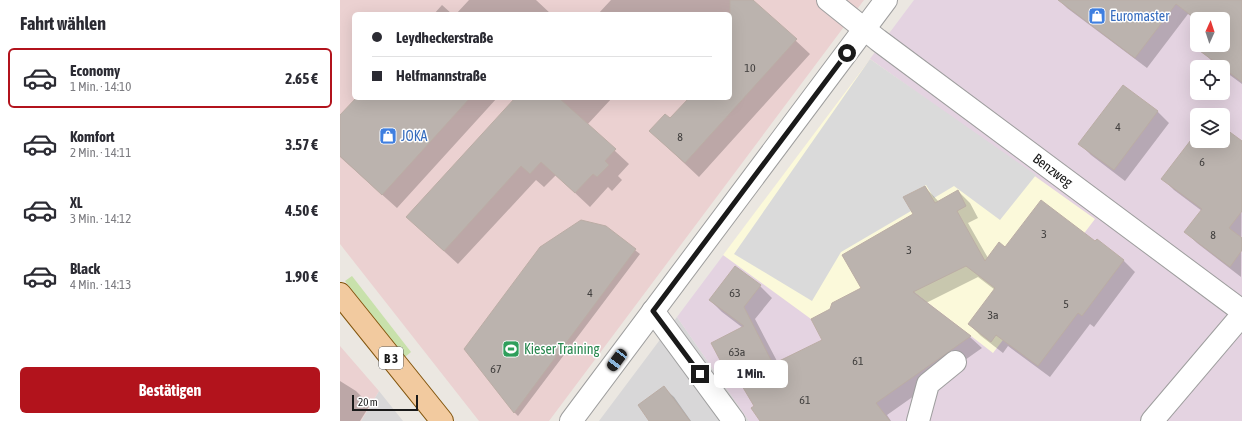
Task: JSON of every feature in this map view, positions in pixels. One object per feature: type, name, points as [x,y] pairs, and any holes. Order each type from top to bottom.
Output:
[{"type":"main road","name":"B 3","points":[[340,294],[442,421]]},
{"type":"street","name":"Benzweg","points":[[828,0],[864,29],[1242,311]]},
{"type":"street","points":[[571,421],[886,0]]},
{"type":"street","points":[[653,311],[734,421]]},
{"type":"street","points":[[1152,421],[1242,315]]},
{"type":"street","points":[[918,421],[928,384],[955,362]]},
{"type":"shaded area","points":[[340,0],[864,0],[549,421],[479,421],[340,244]]},
{"type":"shaded area","points":[[914,0],[1242,0],[1242,421],[749,421],[677,317]]},
{"type":"shaded area","points":[[870,59],[1095,219],[993,353],[909,288],[822,340],[811,319],[723,255]]},
{"type":"shaded area","points":[[870,59],[1036,175],[1000,220],[954,186],[934,198],[926,185],[904,197],[911,211],[841,252],[812,301],[734,254]]},
{"type":"shaded area","points":[[677,317],[749,421],[599,421]]},
{"type":"shaded area","points":[[340,346],[379,391],[361,421],[340,421]]},
{"type":"shaded area","points":[[379,391],[403,421],[361,421]]},
{"type":"green space","points":[[352,276],[411,352],[405,357],[345,281]]},
{"type":"building","points":[[730,0],[753,0],[797,39],[685,163],[649,131],[665,114],[670,118],[687,100],[732,100],[732,12],[730,12]]},
{"type":"building","points":[[1058,0],[1242,0],[1242,82],[1230,73],[1230,60],[1212,60],[1201,52],[1230,52],[1230,12],[1190,12],[1190,15],[1176,4],[1135,58]]},
{"type":"building","points":[[1123,85],[1158,111],[1114,170],[1078,144]]},
{"type":"building","name":"JOKA","points":[[354,100],[468,100],[382,195],[340,156],[340,115]]},
{"type":"building","points":[[513,100],[561,100],[616,149],[605,161],[609,165],[597,177],[593,174],[575,193],[541,162],[530,174],[521,166],[444,251],[406,217]]},
{"type":"building","points":[[1230,132],[1242,141],[1242,211],[1229,228],[1242,238],[1242,250],[1230,267],[1184,232],[1202,209],[1161,179],[1190,141],[1190,148],[1230,148]]},
{"type":"building","points":[[925,186],[935,203],[958,190],[966,206],[957,211],[985,261],[999,242],[1005,247],[1041,200],[1095,241],[1097,239],[1124,260],[1082,316],[1078,313],[1038,366],[996,335],[991,342],[968,324],[995,288],[966,266],[913,292],[971,336],[876,403],[890,421],[760,421],[751,408],[754,406],[735,374],[729,377],[711,343],[744,326],[709,300],[735,266],[761,285],[744,307],[773,364],[822,340],[811,319],[830,309],[832,303],[861,288],[842,255],[913,214],[903,197]]},
{"type":"building","points":[[581,220],[606,226],[636,249],[514,413],[464,349],[540,247]]},
{"type":"building","points":[[664,386],[690,421],[649,421],[638,405]]},
{"type":"place","name":"Euromaster","points":[[1097,16]]},
{"type":"place","name":"JOKA","points":[[388,136]]},
{"type":"place","name":"Kieser Training","points":[[511,349]]},
{"type":"route","points":[[700,374],[653,311],[847,53]]}]
